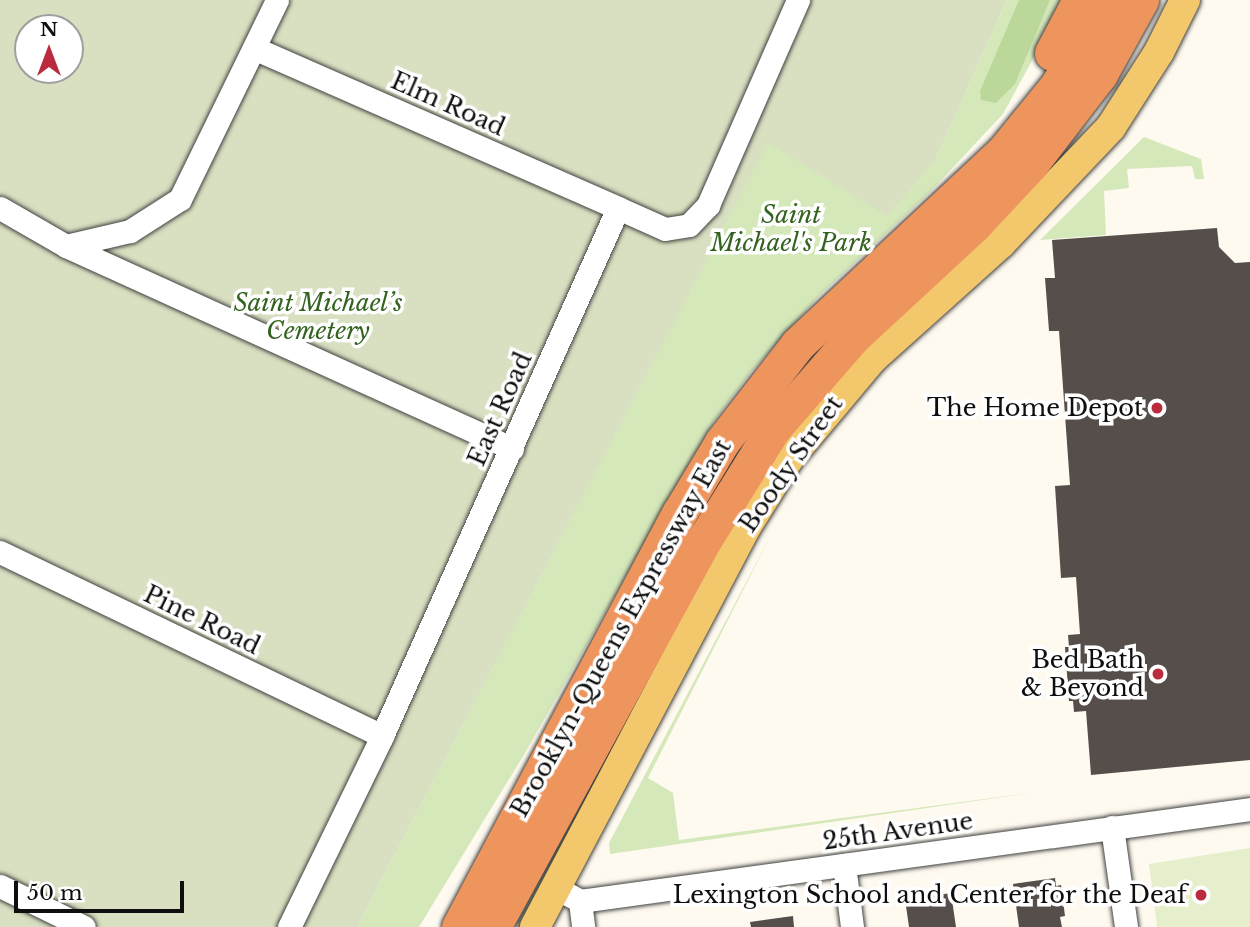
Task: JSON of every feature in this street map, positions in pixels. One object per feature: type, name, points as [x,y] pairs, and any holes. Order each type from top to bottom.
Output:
[{"type":"highway","points":[[900,247],[1011,119],[1080,0]]},
{"type":"highway","name":"Brooklyn-Queens Expressway East","points":[[458,927],[539,772],[722,442],[798,344],[974,181],[1020,133],[1057,86],[1108,0]]},
{"type":"highway","name":"Brooklyn-Queens Expressway East","points":[[494,927],[706,537],[773,429],[853,337],[973,226],[1030,165],[1100,74],[1141,0]]},
{"type":"highway","points":[[435,927],[539,772]]},
{"type":"main road","name":"Boody Street","points":[[535,927],[568,895],[733,551],[789,458],[873,358],[1001,243],[1111,127],[1159,52],[1185,0]]},
{"type":"street","points":[[66,246],[130,231],[180,199],[256,49],[277,0]]},
{"type":"street","points":[[618,208],[666,229],[689,225],[708,205],[797,0]]},
{"type":"street","name":"Elm Road","points":[[256,49],[618,208]]},
{"type":"street","points":[[0,208],[66,246],[512,448]]},
{"type":"street","name":"East Road","points":[[289,927],[382,736],[618,208]]},
{"type":"street","name":"Pine Road","points":[[0,552],[382,736]]},
{"type":"street","name":"25th Avenue","points":[[568,895],[844,865],[1250,809]]},
{"type":"street","points":[[1112,827],[1126,927]]},
{"type":"street","points":[[844,865],[852,927]]},
{"type":"street","points":[[0,886],[71,924]]},
{"type":"street","points":[[568,895],[583,927]]},
{"type":"green space","name":"Saint Michael’s Cemetery","points":[[0,0],[1007,0],[936,159],[887,216],[768,143],[357,927],[0,927]]},
{"type":"green space","name":"Saint Michael's Park","points":[[1007,0],[1065,0],[1003,114],[930,192],[819,296],[751,372],[714,421],[525,753],[419,927],[357,927],[768,142],[936,159]]},
{"type":"green space","points":[[1019,0],[1050,0],[1015,84],[996,103],[981,100],[980,91]]},
{"type":"green space","points":[[1144,137],[1201,159],[1204,179],[1195,179],[1192,166],[1127,169],[1129,188],[1104,191],[1106,235],[1040,240]]},
{"type":"green space","points":[[771,535],[648,778],[673,793],[679,840],[1037,792],[610,854],[609,843]]},
{"type":"green space","points":[[724,538],[522,927],[511,927]]},
{"type":"green space","name":"Lexington School and Center for the Deaf","points":[[1250,848],[1250,927],[1157,927],[1149,864]]},
{"type":"building","name":"The Home Depot","points":[[1217,228],[1219,247],[1235,263],[1250,262],[1250,760],[1091,775],[1086,711],[1074,712],[1073,701],[1069,701],[1065,647],[1069,647],[1068,635],[1080,634],[1076,577],[1061,578],[1055,486],[1070,485],[1059,331],[1049,331],[1045,278],[1055,278],[1052,240]]},
{"type":"building","points":[[1055,878],[1056,886],[1061,885],[1065,916],[1060,917],[1062,927],[1019,927],[1013,884]]},
{"type":"building","points":[[951,893],[956,927],[909,927],[906,906],[912,905],[911,899]]},
{"type":"building","points":[[793,916],[794,927],[751,927],[750,922]]},
{"type":"place","name":"The Home Depot","points":[[1157,408]]},
{"type":"place","name":"Bed Bath & Beyond","points":[[1158,674]]},
{"type":"place","name":"Lexington School and Center for the Deaf","points":[[1201,895]]}]
